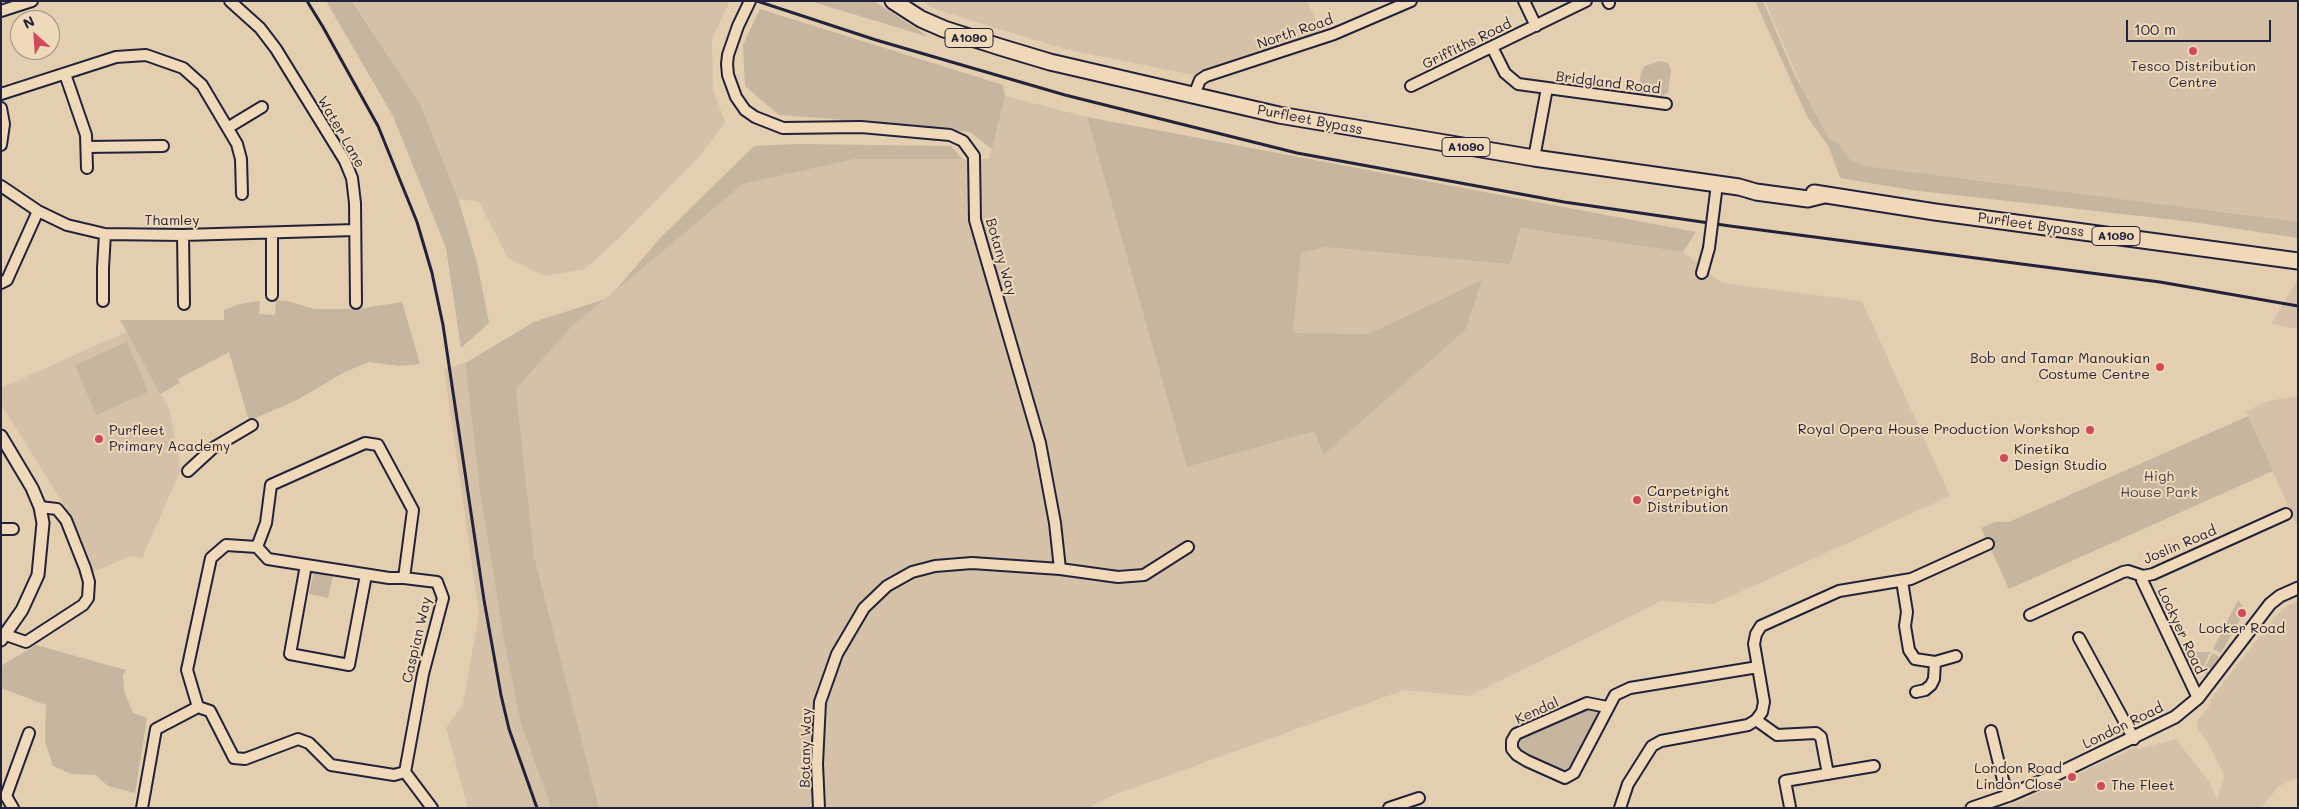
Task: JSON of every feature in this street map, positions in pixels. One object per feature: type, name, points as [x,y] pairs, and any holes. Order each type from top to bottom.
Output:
[{"type":"main road","name":"Purfleet Bypass","points":[[894,1],[921,19],[978,41],[1050,62],[1279,115],[1534,158],[1739,187],[1756,184],[2298,261]]},
{"type":"street","points":[[1,11],[32,1]]},
{"type":"street","name":"Water Lane","points":[[230,1],[260,28],[344,161],[352,178],[356,303]]},
{"type":"street","name":"North Road","points":[[1194,95],[1200,80],[1206,76],[1334,34],[1411,1]]},
{"type":"street","points":[[1524,1],[1536,26]]},
{"type":"street","name":"Griffiths Road","points":[[1411,86],[1586,1]]},
{"type":"street","name":"Botany Way","points":[[748,4],[728,55],[728,75],[736,97],[745,110],[755,117],[783,128],[861,127],[950,135],[963,141],[974,156],[975,220],[1040,443],[1055,524],[1060,569]]},
{"type":"street","name":"Bridgland Road","points":[[1492,47],[1505,73],[1518,84],[1666,104]]},
{"type":"street","points":[[1,94],[116,57],[146,55],[164,60],[183,68],[193,75],[202,85],[229,127],[241,159],[242,194]]},
{"type":"street","points":[[65,74],[86,135],[87,168]]},
{"type":"street","name":"Bridgland Road","points":[[1534,158],[1547,88]]},
{"type":"street","points":[[229,127],[262,107]]},
{"type":"street","points":[[1,108],[4,124],[1,145]]},
{"type":"street","points":[[86,147],[163,146]]},
{"type":"street","points":[[1702,273],[1709,248],[1717,184]]},
{"type":"street","name":"Thamley","points":[[1,186],[38,211],[67,225],[105,234],[184,235],[355,230]]},
{"type":"street","points":[[1,283],[8,280],[38,211]]},
{"type":"street","points":[[272,232],[272,295]]},
{"type":"street","points":[[103,301],[105,234]]},
{"type":"street","points":[[184,235],[184,304]]},
{"type":"street","points":[[188,471],[213,448],[252,425]]},
{"type":"street","points":[[1,436],[32,488],[40,507],[43,523],[38,575],[22,610],[4,637],[26,642],[83,605],[88,598],[89,582],[66,520],[57,509],[40,507]]},
{"type":"street","points":[[198,707],[187,670],[211,558],[226,545],[257,547],[268,559],[366,575],[404,578],[413,510],[378,445],[365,443],[271,485],[266,523],[257,547]]},
{"type":"street","name":"Joslin Road","points":[[2030,614],[2123,572],[2128,571],[2143,576],[2153,574],[2286,514]]},
{"type":"street","points":[[1,529],[13,529]]},
{"type":"street","points":[[1620,808],[1628,784],[1652,746],[1661,741],[1748,725],[1756,720],[1762,712],[1764,702],[1754,644],[1756,634],[1761,626],[1839,591],[1911,579],[1988,544]]},
{"type":"street","name":"Botany Way","points":[[819,808],[817,764],[820,702],[837,654],[864,608],[888,586],[912,572],[935,566],[972,563],[1060,569],[1118,577],[1144,575],[1188,547]]},
{"type":"street","points":[[306,565],[290,654],[349,665],[366,575]]},
{"type":"street","name":"Lockyer Road","points":[[2143,576],[2142,580],[2198,698]]},
{"type":"street","name":"Caspian Way","points":[[404,578],[438,582],[443,598],[423,674],[406,772]]},
{"type":"street","points":[[1902,581],[1907,612],[1905,626],[1909,650],[1915,658],[1934,662],[1956,656]]},
{"type":"street","name":"London Road","points":[[1972,808],[2010,795],[2134,739],[2174,718],[2198,698],[2270,604],[2280,596],[2298,588]]},
{"type":"street","points":[[2079,638],[2134,739]]},
{"type":"street","points":[[1916,692],[1925,690],[1931,685],[1934,678],[1934,662]]},
{"type":"street","name":"Kendal","points":[[1607,708],[1587,703],[1516,734],[1512,741],[1512,748],[1517,755],[1527,761],[1565,778],[1574,773],[1615,695],[1630,688],[1758,667]]},
{"type":"street","points":[[142,808],[156,729],[198,707],[210,711],[234,758],[245,759],[298,739],[309,743],[331,765],[394,775],[406,772],[432,808]]},
{"type":"street","points":[[1756,720],[1776,734],[1816,733],[1821,737],[1828,774]]},
{"type":"street","points":[[1991,731],[2003,780],[2010,795]]},
{"type":"street","points":[[13,808],[6,796],[29,733]]},
{"type":"street","points":[[1790,807],[1785,782],[1874,766]]},
{"type":"street","points":[[1389,808],[1419,798]]},
{"type":"shaded area","points":[[353,1],[725,1],[729,3],[712,39],[713,89],[725,122],[699,157],[619,238],[585,269],[544,276],[508,258],[479,202],[458,199],[420,104]]},
{"type":"shaded area","points":[[923,1],[1307,1],[1321,32],[1263,54],[1193,75],[1065,49],[933,8]]},
{"type":"shaded area","points":[[1765,1],[2298,1],[2298,228],[1846,168],[1816,121]]},
{"type":"shaded area","points":[[1005,96],[1087,117],[1187,467],[1315,431],[1324,454],[1482,280],[1368,334],[1293,333],[1301,253],[1326,247],[1520,228],[1683,252],[1722,283],[1862,301],[1950,496],[1714,604],[1661,601],[1469,696],[1404,690],[1109,797],[1089,808],[599,808],[534,556],[516,389],[572,326],[743,184],[855,159],[989,159]]},
{"type":"shaded area","points":[[2298,279],[2298,329],[2271,324]]},
{"type":"shaded area","name":"Purfleet Primary Academy","points":[[126,332],[169,408],[181,469],[142,558],[133,556],[94,571],[73,520],[1,404],[1,388]]},
{"type":"shaded area","points":[[465,363],[480,491],[504,641],[521,723],[551,808],[468,808],[446,728],[463,704],[479,614],[444,369]]},
{"type":"shaded area","points":[[2298,396],[2298,523],[2296,524],[2246,411],[2268,401]]},
{"type":"shaded area","points":[[2298,601],[2298,778],[2279,786],[2261,808],[2000,808],[2023,800],[2135,747],[2139,749],[2176,739],[2209,782],[2217,799],[2225,777],[2207,741],[2197,729],[2197,721],[2208,708],[2213,696],[2275,617],[2285,607]]},
{"type":"green space","points":[[326,1],[352,1],[420,104],[458,199],[477,262],[489,323],[461,348],[446,248],[393,116]]},
{"type":"green space","points":[[810,1],[874,1],[929,37]]},
{"type":"green space","points":[[1755,1],[1763,1],[1795,76],[1829,139],[1838,143],[1850,160],[1864,166],[2298,222],[2298,238],[2193,222],[1911,190],[1840,178],[1829,147],[1808,118]]},
{"type":"green space","points":[[760,9],[1003,85],[1005,96],[992,149],[970,132],[900,124],[779,115],[745,86],[743,45]]},
{"type":"green space","points":[[1660,61],[1668,63],[1671,70],[1668,92],[1661,97],[1637,93],[1642,70],[1645,66]]},
{"type":"green space","points":[[1087,117],[1696,232],[1683,252],[1520,228],[1510,264],[1326,247],[1301,253],[1293,333],[1368,334],[1482,280],[1465,330],[1323,455],[1315,431],[1187,467]]},
{"type":"green space","points":[[797,144],[951,146],[962,159],[855,159],[743,184],[614,292],[661,237],[754,146]]},
{"type":"green space","points":[[605,299],[572,326],[516,389],[534,556],[599,808],[551,808],[521,723],[504,641],[480,491],[465,363],[534,322]]},
{"type":"green space","points":[[276,300],[315,309],[358,309],[402,302],[420,364],[400,366],[368,362],[345,372],[295,401],[249,421],[229,352],[178,379],[180,383],[160,394],[120,320],[224,320],[224,310],[240,304],[260,301],[259,314],[275,315]]},
{"type":"green space","points":[[127,342],[148,392],[96,415],[75,365]]},
{"type":"green space","name":"High House Park","points":[[2248,416],[2273,471],[2009,589],[1981,528],[1995,522],[2009,522]]},
{"type":"green space","points":[[314,571],[333,576],[328,598],[309,594]]},
{"type":"green space","points":[[2238,600],[2244,608],[2240,615],[2240,620],[2221,653],[2213,649]]},
{"type":"green space","points":[[36,645],[126,670],[123,675],[124,691],[133,713],[147,718],[135,793],[108,786],[96,775],[71,774],[53,766],[45,741],[46,705],[1,688],[1,666]]},
{"type":"green space","points":[[2184,652],[2211,652],[2207,656],[2204,666],[2202,665],[2200,668],[2201,670],[2194,672]]},
{"type":"green space","points":[[2213,653],[2219,657],[2208,674],[2205,674],[2203,670]]},
{"type":"green space","points":[[1593,707],[1599,713],[1598,717],[1566,773],[1560,773],[1516,748],[1518,740]]},
{"type":"railway","points":[[307,1],[378,126],[417,222],[432,273],[443,325],[484,600],[501,695],[509,729],[537,808]]},
{"type":"railway","points":[[757,1],[876,40],[1065,95],[1297,153],[1564,202],[1730,226],[2160,282],[2298,306]]},
{"type":"place","name":"Tesco Distribution Centre","points":[[2193,51]]},
{"type":"place","name":"Bob and Tamar Manoukian Costume Centre","points":[[2160,367]]},
{"type":"place","name":"Royal Opera House Production Workshop","points":[[2090,430]]},
{"type":"place","name":"Purfleet Primary Academy","points":[[99,439]]},
{"type":"place","name":"Kinetika Design Studio","points":[[2004,458]]},
{"type":"place","name":"Carpetright Distribution","points":[[1637,500]]},
{"type":"place","name":"Locker Road","points":[[2242,613]]},
{"type":"place","name":"London Road Lindon Close","points":[[2072,777]]},
{"type":"place","name":"The Fleet","points":[[2101,786]]}]
